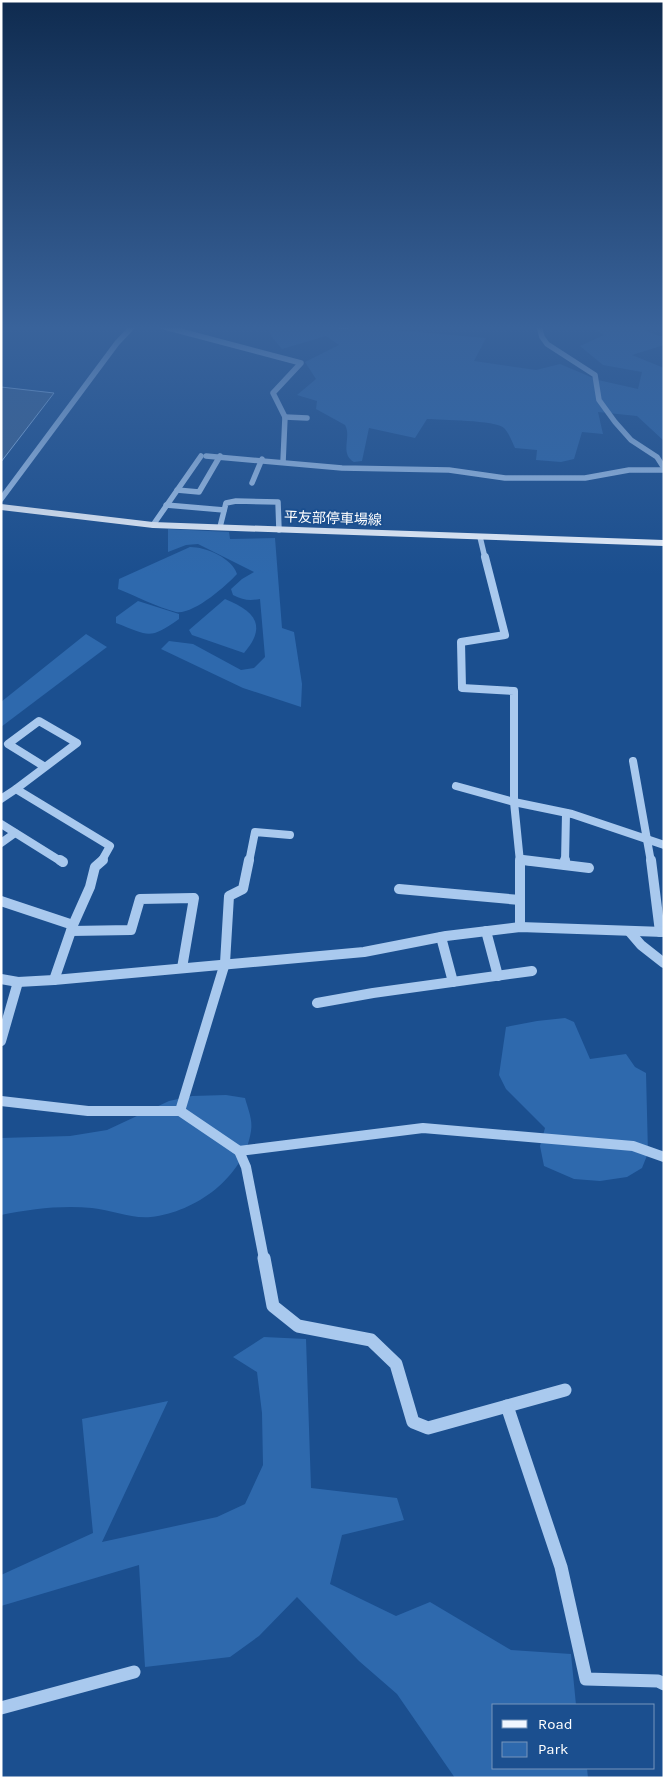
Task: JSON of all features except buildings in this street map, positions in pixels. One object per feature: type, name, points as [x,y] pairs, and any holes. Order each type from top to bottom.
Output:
[{"type":"main road","name":"平友部停車場線","points":[[1,507],[153,525],[664,543]]},
{"type":"street","points":[[1,499],[68,409]]},
{"type":"street","points":[[281,409],[285,417],[283,462]]},
{"type":"street","points":[[153,525],[177,490],[204,456],[262,459],[342,468],[449,470],[505,478],[552,479],[595,477],[629,470],[664,469],[657,457],[631,440],[606,409]]},
{"type":"street","points":[[285,417],[307,418]]},
{"type":"street","points":[[657,457],[664,450]]},
{"type":"street","points":[[177,490],[199,492],[220,456]]},
{"type":"street","points":[[252,483],[262,459]]},
{"type":"street","points":[[220,527],[226,503],[236,501],[278,502],[279,530]]},
{"type":"street","points":[[166,505],[224,510]]},
{"type":"street","points":[[480,537],[505,635],[461,642],[462,688],[514,691],[514,802],[520,847],[520,928]]},
{"type":"street","points":[[3,796],[16,789],[77,743],[39,721],[8,744],[45,767]]},
{"type":"street","points":[[1,980],[18,982],[54,980],[224,963],[364,952],[441,937],[520,928],[662,932],[648,840],[633,761]]},
{"type":"street","points":[[456,786],[514,802],[566,813],[664,844]]},
{"type":"street","points":[[16,789],[110,846],[104,860],[95,868],[90,887],[72,928],[54,980]]},
{"type":"street","points":[[565,865],[566,813]]},
{"type":"street","points":[[1,824],[63,862]]},
{"type":"street","points":[[180,1111],[224,963],[229,896],[243,889],[255,832],[290,835]]},
{"type":"street","points":[[1,843],[15,833]]},
{"type":"street","points":[[520,860],[589,868]]},
{"type":"street","points":[[399,889],[520,900]]},
{"type":"street","points":[[1,901],[72,928],[131,930],[140,900],[194,898],[182,968]]},
{"type":"street","points":[[486,931],[498,976]]},
{"type":"street","points":[[629,931],[641,945],[664,962]]},
{"type":"street","points":[[441,937],[453,982]]},
{"type":"street","points":[[317,1003],[532,972]]},
{"type":"street","points":[[1,1041],[18,982]]},
{"type":"street","points":[[1,1101],[88,1111],[180,1111],[239,1151],[246,1166],[273,1306],[298,1326],[371,1340],[396,1364],[413,1422],[428,1428],[565,1390]]},
{"type":"street","points":[[239,1151],[423,1128],[634,1146],[664,1157]]},
{"type":"street","points":[[508,1406],[561,1567],[586,1680],[658,1681],[664,1684]]},
{"type":"street","points":[[1,1708],[134,1672]]},
{"type":"green space","points":[[316,409],[664,409],[664,441],[637,416],[598,412],[603,434],[582,432],[574,459],[561,462],[536,460],[537,450],[515,448],[506,430],[499,425],[427,419],[415,438],[369,428],[362,461],[354,462],[346,450],[347,430],[345,425]]},
{"type":"green space","points":[[168,529],[229,532],[230,539],[275,538],[282,628],[294,632],[302,684],[301,707],[243,688],[161,649],[169,641],[193,644],[241,670],[254,668],[265,657],[260,599],[249,600],[240,598],[233,595],[231,589],[242,579],[254,572],[198,544],[186,545],[168,552]]},
{"type":"green space","points":[[190,547],[218,554],[230,563],[237,574],[200,604],[183,612],[176,612],[118,589],[119,579]]},
{"type":"green space","points":[[225,599],[244,609],[254,620],[255,634],[244,653],[192,635],[189,630]]},
{"type":"green space","points":[[138,601],[179,614],[179,619],[155,633],[149,634],[116,623],[116,617]]},
{"type":"green space","points":[[86,634],[107,647],[1,727],[1,702]]},
{"type":"green space","points":[[565,1018],[574,1022],[590,1059],[626,1054],[635,1067],[646,1073],[648,1153],[642,1168],[627,1177],[600,1181],[574,1179],[544,1166],[540,1146],[545,1128],[506,1089],[499,1075],[506,1027]]},
{"type":"green space","points":[[226,1095],[245,1098],[251,1119],[251,1131],[247,1148],[239,1163],[228,1177],[201,1200],[168,1214],[151,1217],[136,1217],[99,1209],[69,1207],[35,1209],[1,1215],[1,1138],[70,1136],[107,1130],[169,1101],[192,1096]]},
{"type":"green space","points":[[264,1337],[306,1339],[311,1488],[397,1498],[404,1520],[342,1535],[330,1584],[396,1616],[430,1602],[511,1650],[571,1654],[576,1704],[492,1704],[492,1769],[587,1769],[588,1778],[455,1778],[397,1694],[359,1661],[297,1597],[259,1636],[230,1657],[145,1667],[139,1565],[1,1606],[1,1575],[93,1533],[82,1419],[168,1401],[102,1542],[217,1517],[245,1504],[263,1465],[262,1413],[257,1372],[233,1357]]},
{"type":"shaded area","points":[[1,409],[42,409],[1,462]]}]
